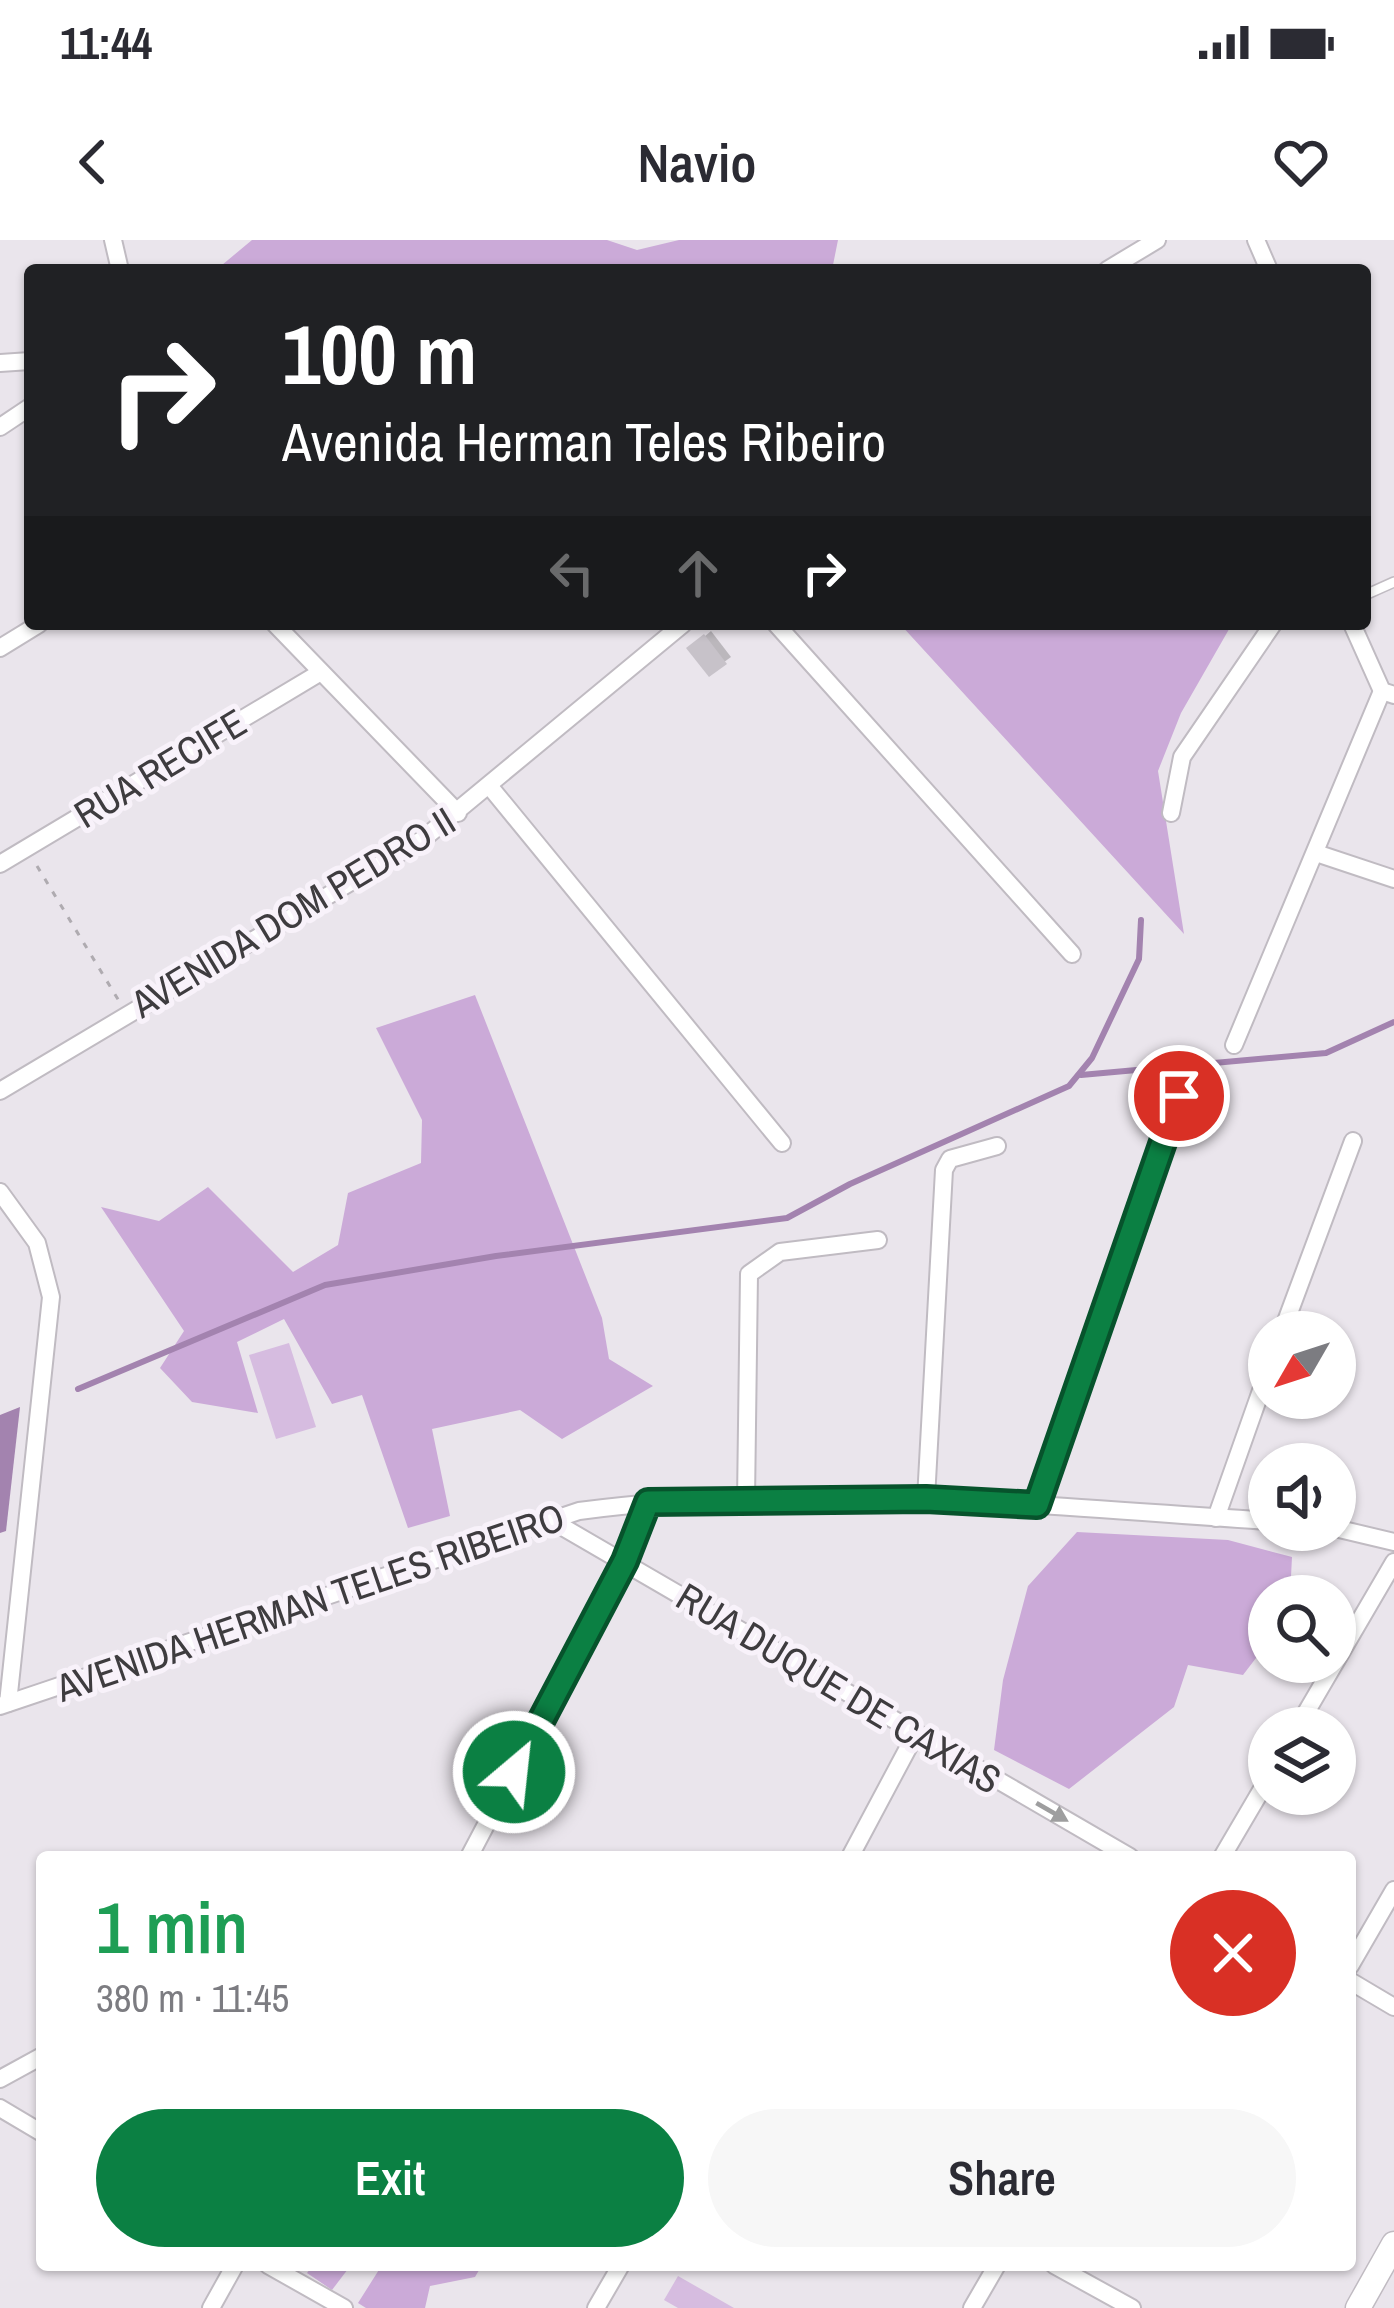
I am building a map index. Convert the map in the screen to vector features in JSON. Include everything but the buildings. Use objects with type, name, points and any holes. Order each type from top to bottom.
[{"type":"street","points":[[1117,264],[1157,240]]},
{"type":"street","points":[[0,648],[29,630]]},
{"type":"street","points":[[281,630],[458,813]]},
{"type":"street","name":"AVENIDA DOM PEDRO II","points":[[0,1091],[327,899],[458,813],[676,630]]},
{"type":"street","points":[[781,630],[1072,954]]},
{"type":"street","points":[[1171,813],[1182,757],[1269,630]]},
{"type":"street","points":[[1234,1045],[1388,693],[1355,630]]},
{"type":"street","name":"RUA RECIFE","points":[[0,864],[321,672]]},
{"type":"street","points":[[491,788],[782,1143]]},
{"type":"street","points":[[1318,854],[1394,879]]},
{"type":"street","points":[[1037,1505],[1179,1096]]},
{"type":"street","points":[[1290,1311],[1353,1141]]},
{"type":"street","points":[[926,1499],[944,1170],[950,1159],[997,1146]]},
{"type":"street","points":[[0,1192],[37,1243],[51,1297],[4,1705]]},
{"type":"street","points":[[746,1500],[749,1274],[780,1252],[878,1240]]},
{"type":"street","points":[[1216,1518],[1251,1419]]},
{"type":"street","name":"AVENIDA HERMAN TELES RIBEIRO","points":[[4,1705],[549,1519],[648,1502],[926,1499],[1248,1520]]},
{"type":"street","points":[[472,1851],[625,1561],[648,1502]]},
{"type":"street","name":"RUA DUQUE DE CAXIAS","points":[[549,1519],[1119,1851]]},
{"type":"street","points":[[1356,1533],[1394,1542]]},
{"type":"street","points":[[1310,1707],[1394,1562]]},
{"type":"street","points":[[853,1851],[915,1735]]},
{"type":"street","points":[[1226,1851],[1248,1813]]},
{"type":"street","points":[[1356,1956],[1394,1890]]},
{"type":"street","points":[[1356,1985],[1394,2007]]},
{"type":"street","points":[[0,2080],[36,2059]]},
{"type":"street","points":[[0,2108],[36,2129]]},
{"type":"street","points":[[1358,2308],[1394,2244]]},
{"type":"street","points":[[211,2308],[232,2271]]},
{"type":"street","points":[[279,2271],[344,2308]]},
{"type":"street","points":[[596,2308],[618,2271]]},
{"type":"street","points":[[972,2308],[994,2271]]},
{"type":"street","points":[[1065,2271],[1132,2308]]},
{"type":"path","points":[[26,848],[126,1013]]},
{"type":"shaded area","points":[[252,240],[607,240],[637,250],[679,240],[838,240],[833,264],[223,264]]},
{"type":"shaded area","points":[[905,630],[1229,630],[1181,713],[1158,771],[1184,934]]},
{"type":"shaded area","points":[[475,995],[602,1318],[609,1359],[653,1386],[562,1439],[520,1410],[432,1429],[450,1516],[408,1528],[362,1395],[332,1404],[284,1319],[237,1342],[258,1413],[192,1402],[160,1368],[184,1331],[101,1207],[159,1221],[208,1187],[293,1272],[338,1245],[348,1193],[421,1163],[422,1120],[376,1028]]},
{"type":"shaded area","points":[[289,1343],[316,1427],[276,1439],[249,1355]]},
{"type":"shaded area","points":[[20,1407],[6,1531],[0,1533],[0,1415]]},
{"type":"shaded area","points":[[1077,1532],[1228,1540],[1248,1545],[1248,1551],[1292,1557],[1291,1575],[1248,1575],[1248,1668],[1243,1675],[1188,1665],[1174,1707],[1069,1789],[994,1750],[1003,1680],[1028,1586]]},
{"type":"shaded area","points":[[308,2271],[346,2271],[332,2290]]},
{"type":"shaded area","points":[[378,2271],[478,2271],[475,2277],[430,2286],[425,2308],[366,2308],[358,2303]]},
{"type":"shaded area","points":[[678,2276],[734,2308],[678,2308],[664,2300]]},
{"type":"waterway","points":[[78,1389],[325,1285],[496,1256],[787,1218],[850,1184],[1069,1086],[1092,1058],[1139,959],[1141,920]]},
{"type":"waterway","points":[[1081,1075],[1326,1053],[1394,1022]]},
{"type":"route","points":[[514,1772],[625,1561],[648,1502],[926,1499],[1037,1505],[1179,1096]]}]
